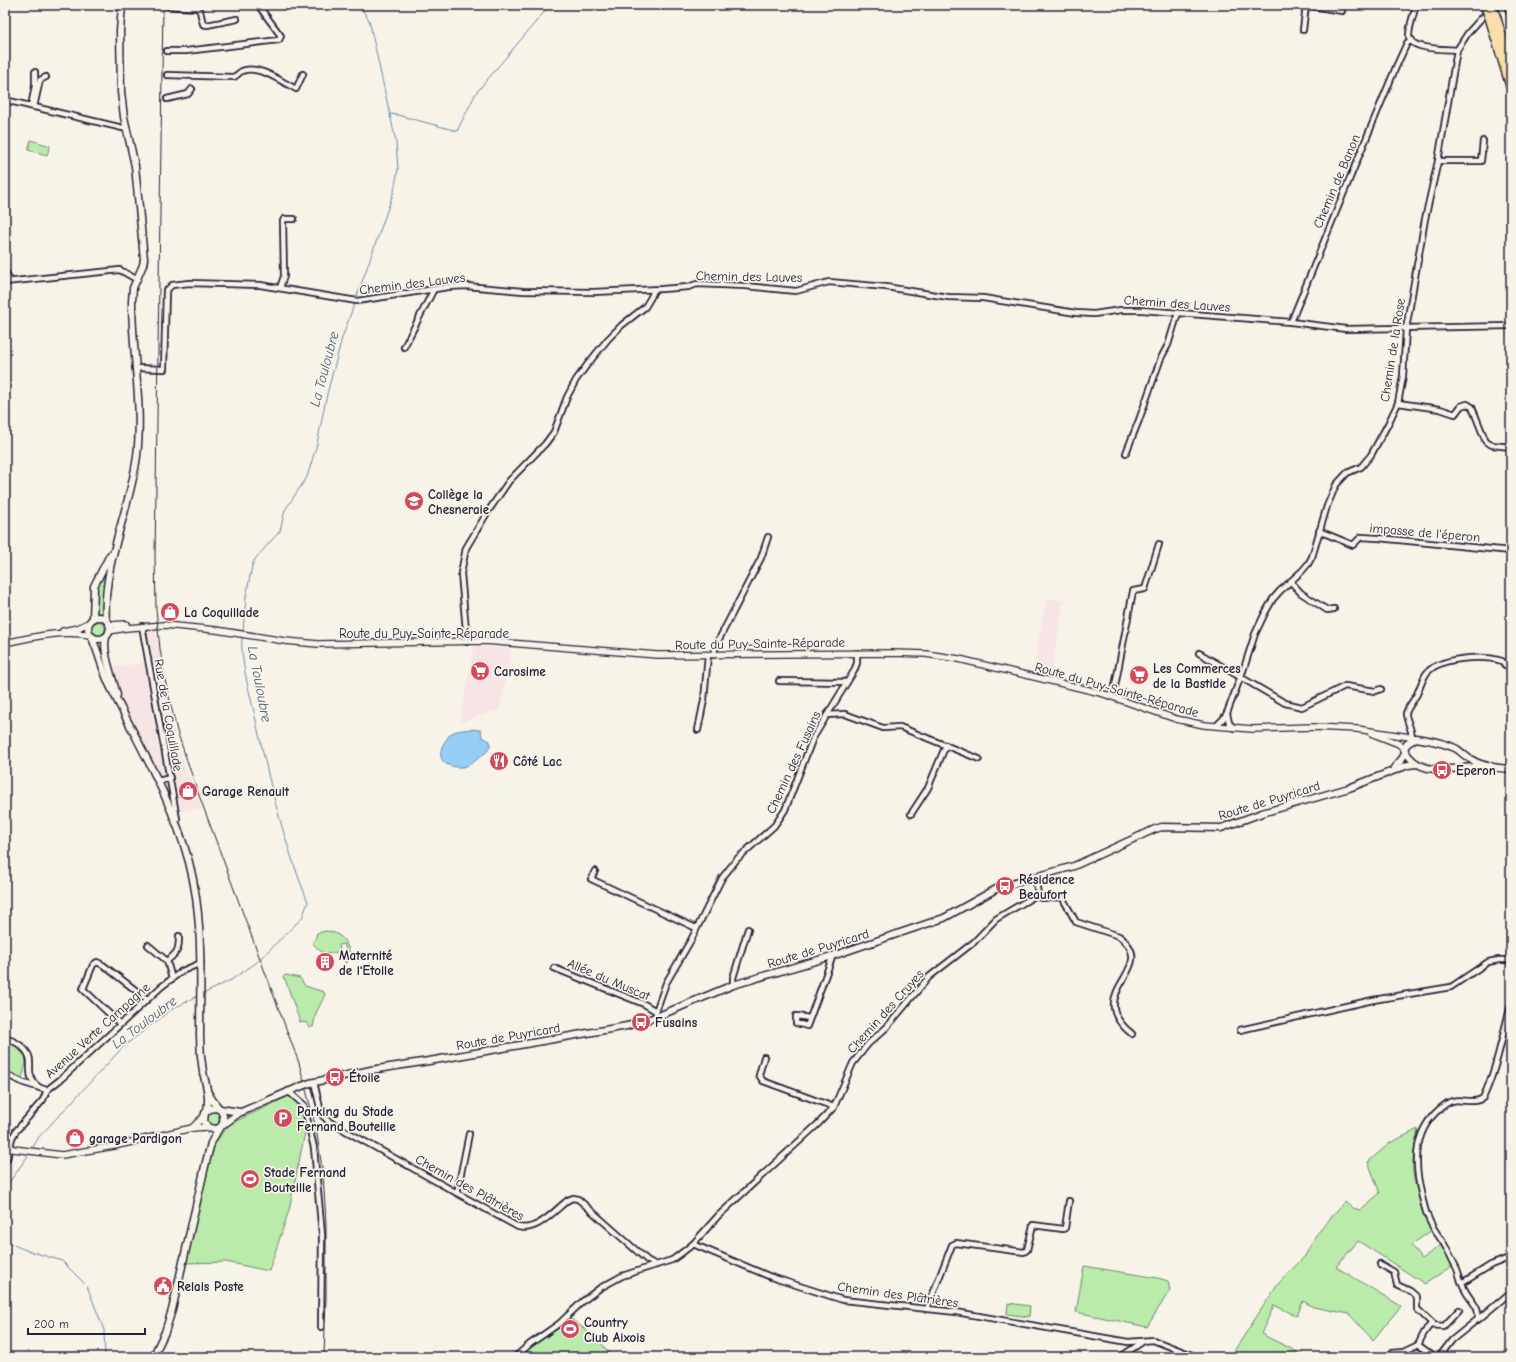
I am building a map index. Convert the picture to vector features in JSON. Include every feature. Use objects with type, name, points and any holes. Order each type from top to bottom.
[{"type":"highway","points":[[1488,9],[1511,88]]},
{"type":"highway","points":[[1488,9],[1511,64]]},
{"type":"main road","points":[[120,706],[106,653],[105,644],[108,628],[106,612],[109,574],[116,540],[133,477],[138,445],[132,301],[133,288],[144,262],[135,166],[121,101],[120,31],[122,5]]},
{"type":"main road","points":[[116,540],[94,586],[91,621],[88,629],[101,665],[158,781],[179,831],[189,862],[199,913],[201,963],[200,1047],[210,1097],[224,1116],[221,1127],[211,1143]]},
{"type":"main road","points":[[91,621],[98,617],[108,628]]},
{"type":"main road","points":[[91,637],[102,639],[108,628]]},
{"type":"main road","points":[[1414,737],[1440,742],[1455,748],[1473,761],[1511,769]]},
{"type":"main road","name":"Route de Puyricard","points":[[1389,772],[1399,763],[1407,744],[1414,737]]},
{"type":"main road","points":[[1404,751],[1411,760],[1417,764],[1436,770],[1491,766]]},
{"type":"main road","points":[[1464,768],[1468,763],[1466,756]]},
{"type":"main road","name":"Route de Puyricard","points":[[221,1127],[240,1113],[288,1091],[312,1083],[371,1070],[627,1026],[733,985],[832,956],[944,918],[998,888],[1074,866],[1154,829],[1162,827],[1221,828],[1262,813],[1349,788],[1408,765],[1417,764]]},
{"type":"main road","points":[[153,1357],[165,1332],[172,1310],[194,1210],[211,1143],[211,1133],[204,1122],[203,1117],[207,1110],[208,1103],[207,1086]]},
{"type":"main road","points":[[207,1110],[214,1108],[220,1110]]},
{"type":"main road","name":"Route de Puyricard","points":[[220,1110],[231,1114],[240,1113]]},
{"type":"main road","points":[[208,1128],[216,1129],[221,1127]]},
{"type":"street","points":[[167,51],[186,51],[278,40],[281,36],[258,5]]},
{"type":"street","points":[[1303,30],[1306,5],[1342,12]]},
{"type":"street","points":[[1416,5],[1408,35],[1413,42],[1434,48],[1457,50]]},
{"type":"street","points":[[1501,5],[1511,43]]},
{"type":"street","points":[[168,6],[197,6],[200,11],[203,24],[207,25],[237,18]]},
{"type":"street","name":"Chemin de la Rose","points":[[1216,726],[1227,713],[1255,634],[1265,613],[1273,599],[1280,591],[1292,582],[1312,557],[1327,506],[1336,485],[1347,473],[1361,467],[1371,455],[1398,403],[1403,376],[1406,329],[1425,219],[1438,162],[1457,50],[1468,33],[1488,9]]},
{"type":"street","name":"Chemin de Banon","points":[[1291,322],[1396,67],[1407,43],[1413,42]]},
{"type":"street","points":[[167,75],[234,77],[242,71],[257,70],[296,89],[303,74]]},
{"type":"street","points":[[32,106],[35,86],[35,72]]},
{"type":"street","points":[[5,83],[7,74]]},
{"type":"street","points":[[32,106],[40,80],[46,77]]},
{"type":"street","points":[[167,99],[188,94],[192,89]]},
{"type":"street","points":[[5,100],[127,129]]},
{"type":"street","points":[[1438,162],[1481,160],[1483,141]]},
{"type":"street","points":[[280,288],[284,276],[283,221],[284,219],[294,219]]},
{"type":"street","points":[[5,271],[8,281],[120,270],[136,279]]},
{"type":"street","name":"Chemin des Lauves","points":[[135,368],[164,369],[166,291],[172,285],[189,284],[260,285],[355,301],[434,289],[466,286],[538,291],[612,292],[688,287],[698,284],[745,286],[796,291],[829,282],[886,287],[948,297],[983,298],[1076,313],[1094,314],[1131,309],[1291,322],[1346,329],[1511,326]]},
{"type":"street","points":[[404,347],[434,289]]},
{"type":"street","points":[[467,642],[461,573],[463,560],[469,543],[509,481],[545,444],[554,432],[567,397],[576,380],[618,329],[645,307],[652,297],[654,290]]},
{"type":"street","points":[[1126,452],[1140,420],[1161,358],[1168,345],[1178,313]]},
{"type":"street","points":[[1398,403],[1438,409],[1455,414],[1462,406],[1467,404],[1472,407],[1486,442],[1492,445],[1511,447]]},
{"type":"street","name":"impasse de l'éperon","points":[[1319,531],[1353,545],[1361,537],[1511,551]]},
{"type":"street","points":[[698,730],[710,655],[761,558],[768,536]]},
{"type":"street","points":[[1113,697],[1133,591],[1145,589],[1159,544]]},
{"type":"street","points":[[1292,582],[1301,593],[1326,610],[1334,609]]},
{"type":"street","points":[[5,643],[78,628],[91,621]]},
{"type":"street","name":"Route du Puy-Sainte-Réparade","points":[[108,628],[141,623],[155,625]]},
{"type":"street","name":"Route du Puy-Sainte-Réparade","points":[[108,628],[170,625],[318,644],[485,641],[634,654],[926,654],[959,659],[1113,697],[1176,719],[1204,725],[1234,728],[1313,727],[1357,729],[1414,737]]},
{"type":"street","name":"Rue de la Coquillade","points":[[142,626],[179,831]]},
{"type":"street","points":[[48,635],[80,634],[91,637]]},
{"type":"street","points":[[1199,653],[1285,703],[1302,706],[1345,686],[1375,692],[1380,689]]},
{"type":"street","name":"Chemin des Fusains","points":[[656,1014],[666,983],[688,945],[728,868],[779,819],[785,810],[813,740],[854,671],[857,663],[857,654]]},
{"type":"street","points":[[1414,737],[1406,717],[1406,713],[1418,693],[1426,674],[1436,666],[1469,658],[1481,657],[1502,661],[1505,665]]},
{"type":"street","points":[[779,681],[847,682]]},
{"type":"street","points":[[1227,713],[1229,723],[1234,728]]},
{"type":"street","points":[[827,715],[845,714],[887,729],[900,727],[979,759]]},
{"type":"street","name":"Route du Puy-Sainte-Réparade","points":[[1357,729],[1399,744],[1404,751]]},
{"type":"street","points":[[911,814],[928,788],[946,746]]},
{"type":"street","points":[[158,781],[170,778]]},
{"type":"street","points":[[595,871],[591,879],[696,928]]},
{"type":"street","points":[[1035,877],[1038,894],[1042,898],[1062,897],[1076,922],[1119,936],[1125,940],[1132,953],[1132,963],[1129,972],[1115,996],[1113,1001],[1113,1010],[1116,1018],[1124,1028],[1132,1034]]},
{"type":"street","name":"Chemin des Cruyes","points":[[693,1244],[718,1216],[819,1123],[834,1107],[853,1063],[868,1044],[887,1027],[928,977],[974,942],[996,919],[1038,894]]},
{"type":"street","points":[[733,985],[733,978],[748,929]]},
{"type":"street","points":[[167,961],[175,955],[179,948],[179,936]]},
{"type":"street","points":[[148,945],[167,961],[172,979]]},
{"type":"street","points":[[810,1018],[832,956]]},
{"type":"street","points":[[1240,1030],[1373,1000],[1451,987],[1488,962],[1511,960]]},
{"type":"street","points":[[120,1024],[83,989],[93,965],[97,962],[103,965],[147,1000]]},
{"type":"street","name":"Avenue Verte Campagne","points":[[5,1161],[8,1147],[16,1131],[43,1100],[47,1090],[61,1079],[161,987],[182,971],[201,963]]},
{"type":"street","name":"Allée du Muscat","points":[[554,968],[644,1004],[656,1014]]},
{"type":"street","points":[[1478,1319],[1478,1309],[1465,1291],[1456,1265],[1433,1227],[1426,1210],[1417,1178],[1418,1146],[1424,1127],[1446,1104],[1454,1100],[1474,1102],[1483,1098],[1489,1086],[1502,1044],[1511,1005]]},
{"type":"street","points":[[5,1038],[27,1052],[30,1062],[30,1075],[33,1081],[40,1088]]},
{"type":"street","points":[[764,1057],[759,1075],[763,1081],[834,1107]]},
{"type":"street","points":[[5,1074],[24,1083],[47,1090]]},
{"type":"street","name":"Chemin des Plâtrières","points":[[312,1083],[321,1112],[328,1121],[518,1228],[530,1229],[568,1200],[573,1198],[578,1199],[647,1260],[656,1265]]},
{"type":"street","points":[[288,1091],[304,1105],[314,1148],[322,1235],[321,1327]]},
{"type":"street","points":[[192,1128],[203,1117]]},
{"type":"street","points":[[8,1147],[35,1153],[62,1155],[114,1146],[192,1128],[208,1128]]},
{"type":"street","points":[[457,1193],[469,1134]]},
{"type":"street","points":[[926,1309],[952,1245],[956,1243],[1024,1252],[1027,1250],[1033,1225],[1065,1228],[1069,1201]]},
{"type":"street","points":[[515,1357],[530,1344],[560,1323],[583,1300],[600,1288],[622,1276],[672,1260],[693,1244]]},
{"type":"street","name":"Chemin des Plâtrières","points":[[693,1244],[772,1277],[843,1300],[956,1312],[1128,1342],[1153,1340],[1198,1357]]},
{"type":"street","points":[[1462,1283],[1491,1265],[1511,1256]]},
{"type":"street","points":[[1380,1264],[1394,1272],[1397,1285],[1410,1291],[1416,1297],[1417,1309],[1434,1325]]},
{"type":"street","points":[[1439,1357],[1452,1340],[1511,1292]]},
{"type":"street","points":[[1392,1353],[1404,1355],[1418,1345],[1430,1325],[1444,1326],[1459,1310]]},
{"type":"street","points":[[1120,1357],[1145,1340]]},
{"type":"street","points":[[1418,1345],[1435,1357]]},
{"type":"shaded area","points":[[1046,598],[1063,601],[1051,678],[1033,673]]},
{"type":"shaded area","name":"La Coquillade","points":[[145,629],[156,630],[174,738],[201,809],[178,811],[122,700],[113,667],[151,662]]},
{"type":"shaded area","points":[[474,646],[512,648],[499,710],[460,722]]},
{"type":"green space","points":[[31,140],[50,146],[47,155],[28,150]]},
{"type":"green space","points":[[109,561],[103,616],[96,615],[97,580]]},
{"type":"green space","points":[[95,622],[101,622],[105,626],[105,632],[101,636],[95,636],[91,632],[91,626]]},
{"type":"green space","points":[[326,931],[335,933],[345,942],[350,955],[346,963],[343,959],[348,957],[344,944],[339,945],[340,951],[327,954],[322,952],[312,943],[317,933]]},
{"type":"green space","points":[[286,975],[300,978],[305,986],[324,992],[325,995],[316,1013],[313,1027],[308,1027],[308,1023],[300,1022],[285,979],[283,978]]},
{"type":"green space","points":[[5,1042],[15,1046],[25,1056],[26,1063],[22,1078],[5,1070]]},
{"type":"green space","name":"Stade Fernand Bouteille","points":[[291,1095],[301,1104],[307,1123],[289,1210],[269,1271],[226,1262],[185,1263],[212,1147],[228,1125]]},
{"type":"green space","points":[[211,1112],[217,1112],[221,1116],[221,1122],[217,1126],[211,1126],[207,1122],[207,1116]]},
{"type":"green space","points":[[1418,1129],[1413,1156],[1413,1173],[1426,1218],[1432,1230],[1411,1245],[1421,1259],[1441,1245],[1453,1265],[1425,1284],[1358,1241],[1336,1267],[1401,1306],[1373,1340],[1349,1314],[1313,1307],[1303,1301],[1297,1316],[1274,1305],[1261,1334],[1308,1357],[1230,1357],[1278,1284],[1305,1256],[1316,1235],[1345,1201],[1353,1208],[1360,1210],[1380,1193],[1368,1162],[1390,1143]]},
{"type":"green space","points":[[1084,1266],[1158,1278],[1168,1281],[1170,1290],[1147,1327],[1076,1312]]},
{"type":"green space","points":[[1008,1303],[1030,1306],[1029,1317],[1007,1314]]},
{"type":"green space","name":"Country Club Aixois","points":[[571,1319],[598,1339],[612,1357],[517,1357],[531,1345]]},
{"type":"water","points":[[470,729],[481,730],[482,737],[490,741],[488,750],[474,762],[462,767],[453,767],[445,763],[441,757],[444,743],[454,732]]},
{"type":"waterway","name":"La Touloubre","points":[[356,299],[394,191],[398,169],[396,142],[369,20],[359,5]]},
{"type":"waterway","points":[[390,114],[457,131],[476,93],[550,5]]},
{"type":"waterway","name":"La Touloubre","points":[[243,632],[246,597],[252,566],[255,559],[280,531],[285,510],[307,477],[317,444],[327,394],[342,338],[355,302]]},
{"type":"waterway","name":"La Touloubre","points":[[203,994],[231,980],[256,963],[302,918],[308,902],[291,856],[271,785],[245,674],[242,655],[242,637]]},
{"type":"waterway","name":"La Touloubre","points":[[31,1150],[39,1137],[124,1046],[172,1009],[198,996]]},
{"type":"waterway","name":"La Touloubre","points":[[5,1186],[29,1154]]},
{"type":"waterway","name":"La Touloubre","points":[[5,1241],[23,1249],[62,1261],[87,1286],[104,1330],[105,1357]]},
{"type":"railway","points":[[163,5],[155,557],[156,609],[160,649],[165,680],[177,731],[197,790],[299,1063],[316,1128],[323,1175],[326,1223],[324,1357]]},
{"type":"place","name":"Collège la Chesneraie","points":[[414,501]]},
{"type":"place","name":"La Coquillade","points":[[170,612]]},
{"type":"place","name":"Carosime","points":[[480,671]]},
{"type":"place","name":"Les Commerces de la Bastide","points":[[1139,675]]},
{"type":"place","name":"Côté Lac","points":[[499,761]]},
{"type":"place","name":"Eperon","points":[[1442,770]]},
{"type":"place","name":"Garage Renault","points":[[188,791]]},
{"type":"place","name":"Résidence Beaufort","points":[[1005,886]]},
{"type":"place","name":"Maternité de l'Etoile","points":[[325,962]]},
{"type":"place","name":"Fusains","points":[[641,1022]]},
{"type":"place","name":"Étoile","points":[[335,1077]]},
{"type":"place","name":"Parking du Stade Fernand Bouteille","points":[[283,1118]]},
{"type":"place","name":"garage Pardigon","points":[[75,1138]]},
{"type":"place","name":"Stade Fernand Bouteille","points":[[250,1179]]},
{"type":"place","name":"Relais Poste","points":[[163,1286]]},
{"type":"place","name":"Country Club Aixois","points":[[570,1329]]}]
